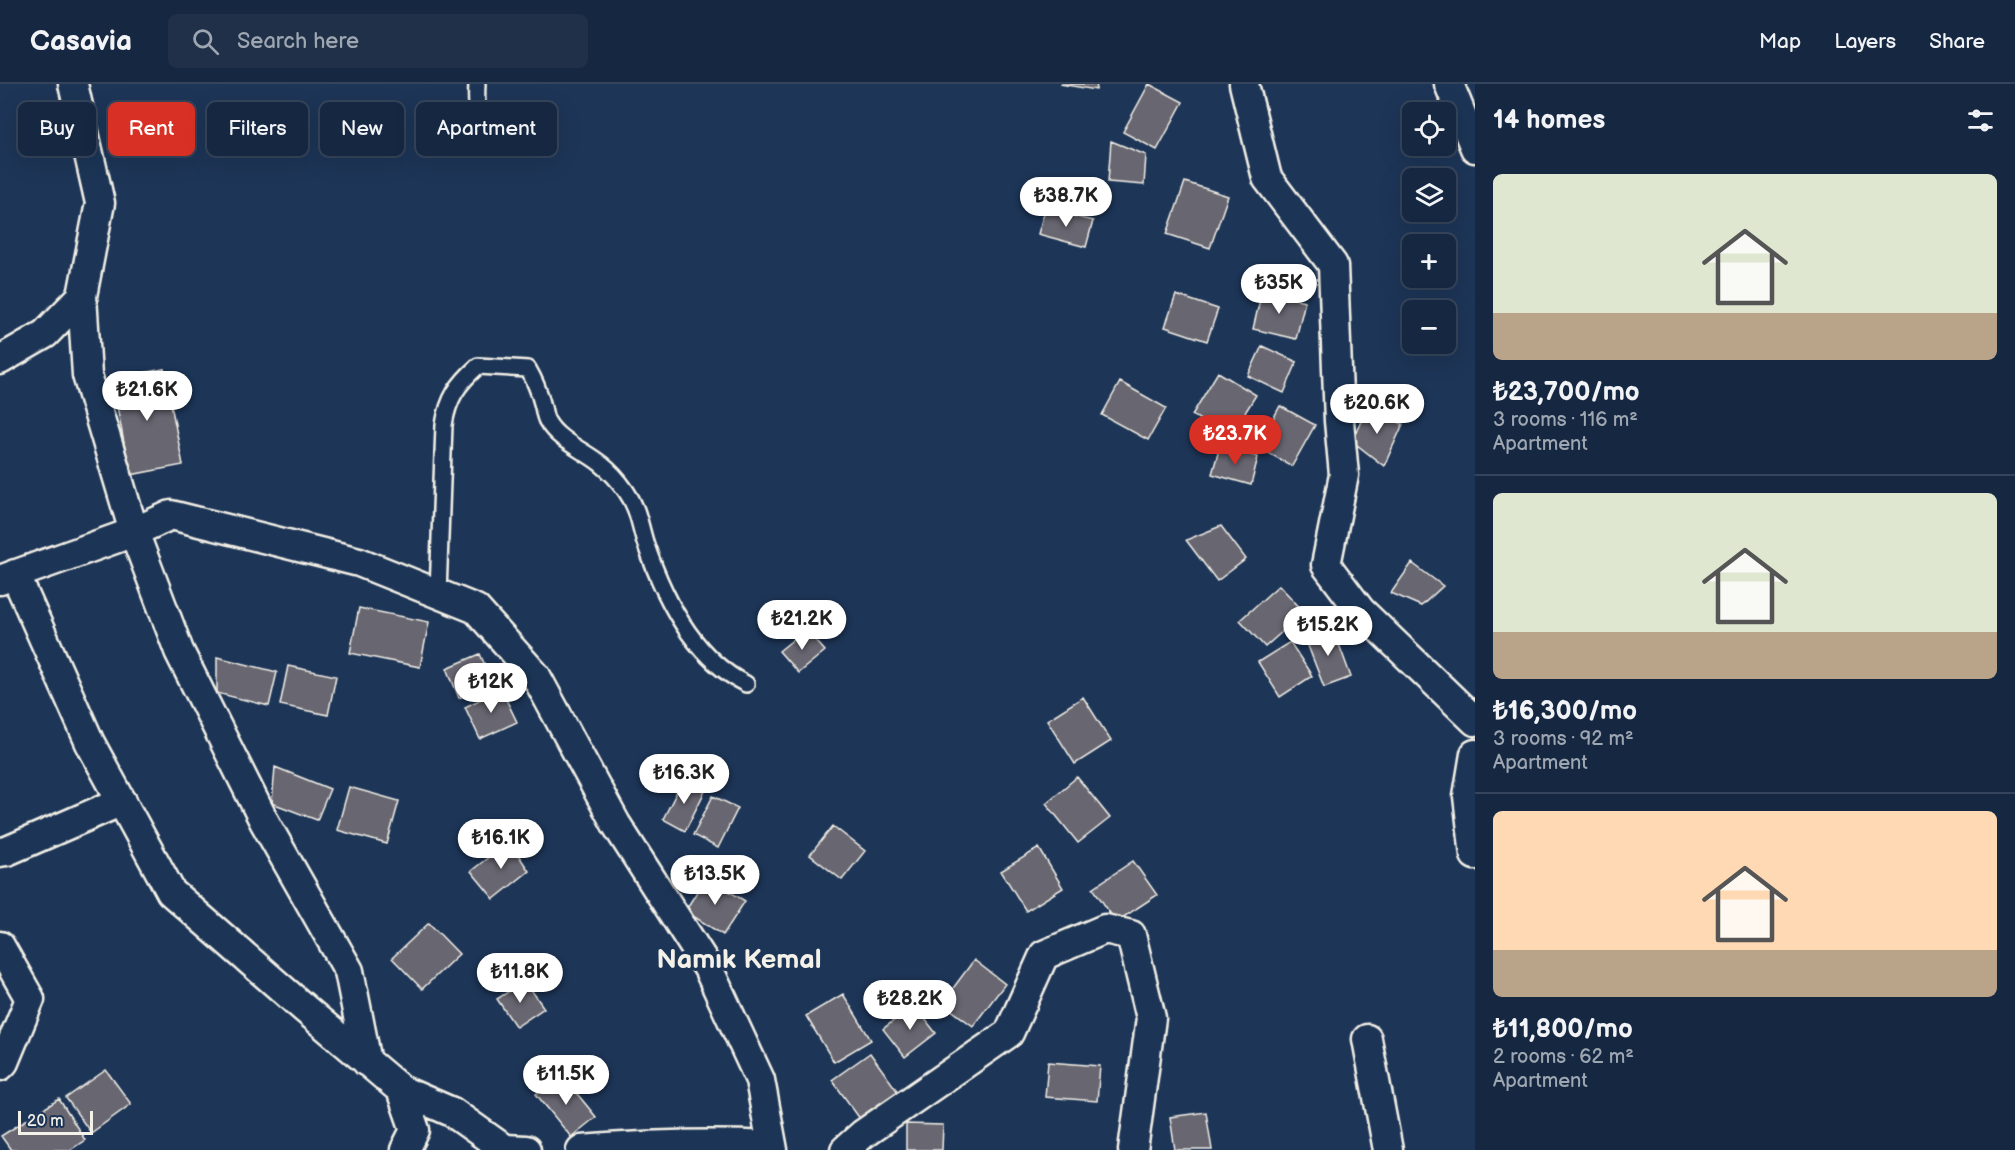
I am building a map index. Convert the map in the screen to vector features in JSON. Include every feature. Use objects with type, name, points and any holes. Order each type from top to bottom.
[{"type":"street","points":[[73,84],[100,203],[82,296],[87,375],[134,532],[179,651],[264,821],[348,971],[367,1062]]},
{"type":"street","points":[[1244,84],[1267,178],[1333,266],[1339,421],[1344,476],[1326,565],[1360,609],[1475,721]]},
{"type":"street","points":[[1449,84],[1475,148]]},
{"type":"street","points":[[0,360],[45,334],[82,296]]},
{"type":"street","points":[[526,1150],[504,1149],[452,1112],[401,1090],[171,892],[90,743],[8,577],[134,532],[171,515],[359,562],[476,609],[536,676],[616,824],[708,968],[760,1080],[773,1148],[720,1144],[581,1150]]},
{"type":"street","points":[[1475,754],[1468,796],[1475,855]]},
{"type":"street","points":[[0,852],[122,801]]},
{"type":"street","points":[[844,1150],[863,1134],[1009,1033],[1044,955],[1105,929],[1131,935],[1151,1018],[1133,1150]]},
{"type":"street","points":[[0,946],[30,999],[4,1062],[0,1066]]},
{"type":"street","points":[[1366,1039],[1388,1150]]},
{"type":"street","points":[[401,1090],[415,1130],[405,1150]]},
{"type":"lane","points":[[477,84],[477,102]]},
{"type":"lane","points":[[438,594],[446,410],[460,383],[478,366],[528,369],[536,383],[547,421],[576,447],[601,464],[624,488],[637,508],[645,541],[662,584],[682,623],[718,666],[746,684]]},
{"type":"building","points":[[1060,84],[1097,84],[1096,90]]},
{"type":"building","points":[[1149,84],[1183,102],[1157,150],[1123,132]]},
{"type":"building","points":[[1111,141],[1146,155],[1144,185],[1108,182]]},
{"type":"building","points":[[1185,182],[1228,196],[1210,248],[1167,234]]},
{"type":"building","points":[[1045,209],[1093,221],[1086,247],[1038,234]]},
{"type":"building","points":[[1262,291],[1305,301],[1296,339],[1253,329]]},
{"type":"building","points":[[1176,295],[1218,309],[1207,341],[1165,327]]},
{"type":"building","points":[[1262,346],[1297,362],[1284,393],[1248,376]]},
{"type":"building","points":[[164,369],[183,465],[130,475],[112,379]]},
{"type":"building","points":[[1218,372],[1256,395],[1230,437],[1192,415]]},
{"type":"building","points":[[1120,382],[1166,408],[1148,440],[1102,415]]},
{"type":"building","points":[[1280,406],[1315,425],[1292,466],[1258,447]]},
{"type":"building","points":[[1367,408],[1403,424],[1384,466],[1352,441]]},
{"type":"building","points":[[1220,446],[1258,457],[1251,485],[1212,474]]},
{"type":"building","points":[[1221,526],[1246,559],[1217,581],[1186,540]]},
{"type":"building","points":[[1412,563],[1443,586],[1421,606],[1391,593]]},
{"type":"building","points":[[1279,585],[1304,612],[1265,647],[1240,620]]},
{"type":"building","points":[[359,608],[429,622],[420,667],[350,653]]},
{"type":"building","points":[[1333,628],[1351,677],[1324,687],[1305,638]]},
{"type":"building","points":[[806,629],[825,651],[798,673],[779,651]]},
{"type":"building","points":[[1290,642],[1312,676],[1280,697],[1258,662]]},
{"type":"building","points":[[480,654],[493,683],[459,698],[447,668]]},
{"type":"building","points":[[217,657],[277,672],[269,706],[217,693]]},
{"type":"building","points":[[288,666],[336,676],[328,715],[280,705]]},
{"type":"building","points":[[501,689],[517,722],[480,739],[465,707]]},
{"type":"building","points":[[1083,697],[1111,741],[1075,764],[1047,720]]},
{"type":"building","points":[[275,767],[330,789],[317,820],[272,803]]},
{"type":"building","points":[[1077,777],[1110,818],[1078,843],[1046,803]]},
{"type":"building","points":[[683,780],[705,791],[685,831],[663,819]]},
{"type":"building","points":[[349,787],[399,801],[387,844],[337,830]]},
{"type":"building","points":[[713,796],[738,808],[718,848],[693,835]]},
{"type":"building","points":[[833,826],[865,851],[842,880],[810,855]]},
{"type":"building","points":[[509,841],[529,871],[494,899],[471,871]]},
{"type":"building","points":[[1039,848],[1063,888],[1026,911],[1001,871]]},
{"type":"building","points":[[1133,861],[1157,895],[1116,922],[1093,888]]},
{"type":"building","points":[[706,877],[745,901],[723,935],[685,911]]},
{"type":"building","points":[[429,923],[459,954],[422,989],[392,958]]},
{"type":"building","points":[[974,960],[1005,984],[973,1026],[942,1003]]},
{"type":"building","points":[[525,981],[544,1008],[516,1027],[497,999]]},
{"type":"building","points":[[843,994],[871,1040],[834,1062],[806,1016]]},
{"type":"building","points":[[914,1005],[936,1033],[905,1057],[883,1029]]},
{"type":"building","points":[[870,1053],[901,1096],[863,1123],[832,1080]]},
{"type":"building","points":[[1048,1062],[1100,1066],[1097,1101],[1045,1097]]},
{"type":"building","points":[[106,1070],[131,1104],[91,1133],[66,1098]]},
{"type":"building","points":[[561,1074],[596,1117],[571,1137],[536,1094]]},
{"type":"building","points":[[59,1099],[85,1140],[70,1150],[11,1150],[1,1136]]},
{"type":"building","points":[[1206,1112],[1212,1150],[1175,1150],[1170,1117]]},
{"type":"building","points":[[906,1124],[943,1125],[942,1150],[906,1150]]},
{"type":"district","name":"Namık Kemal","points":[[739,959]]}]
